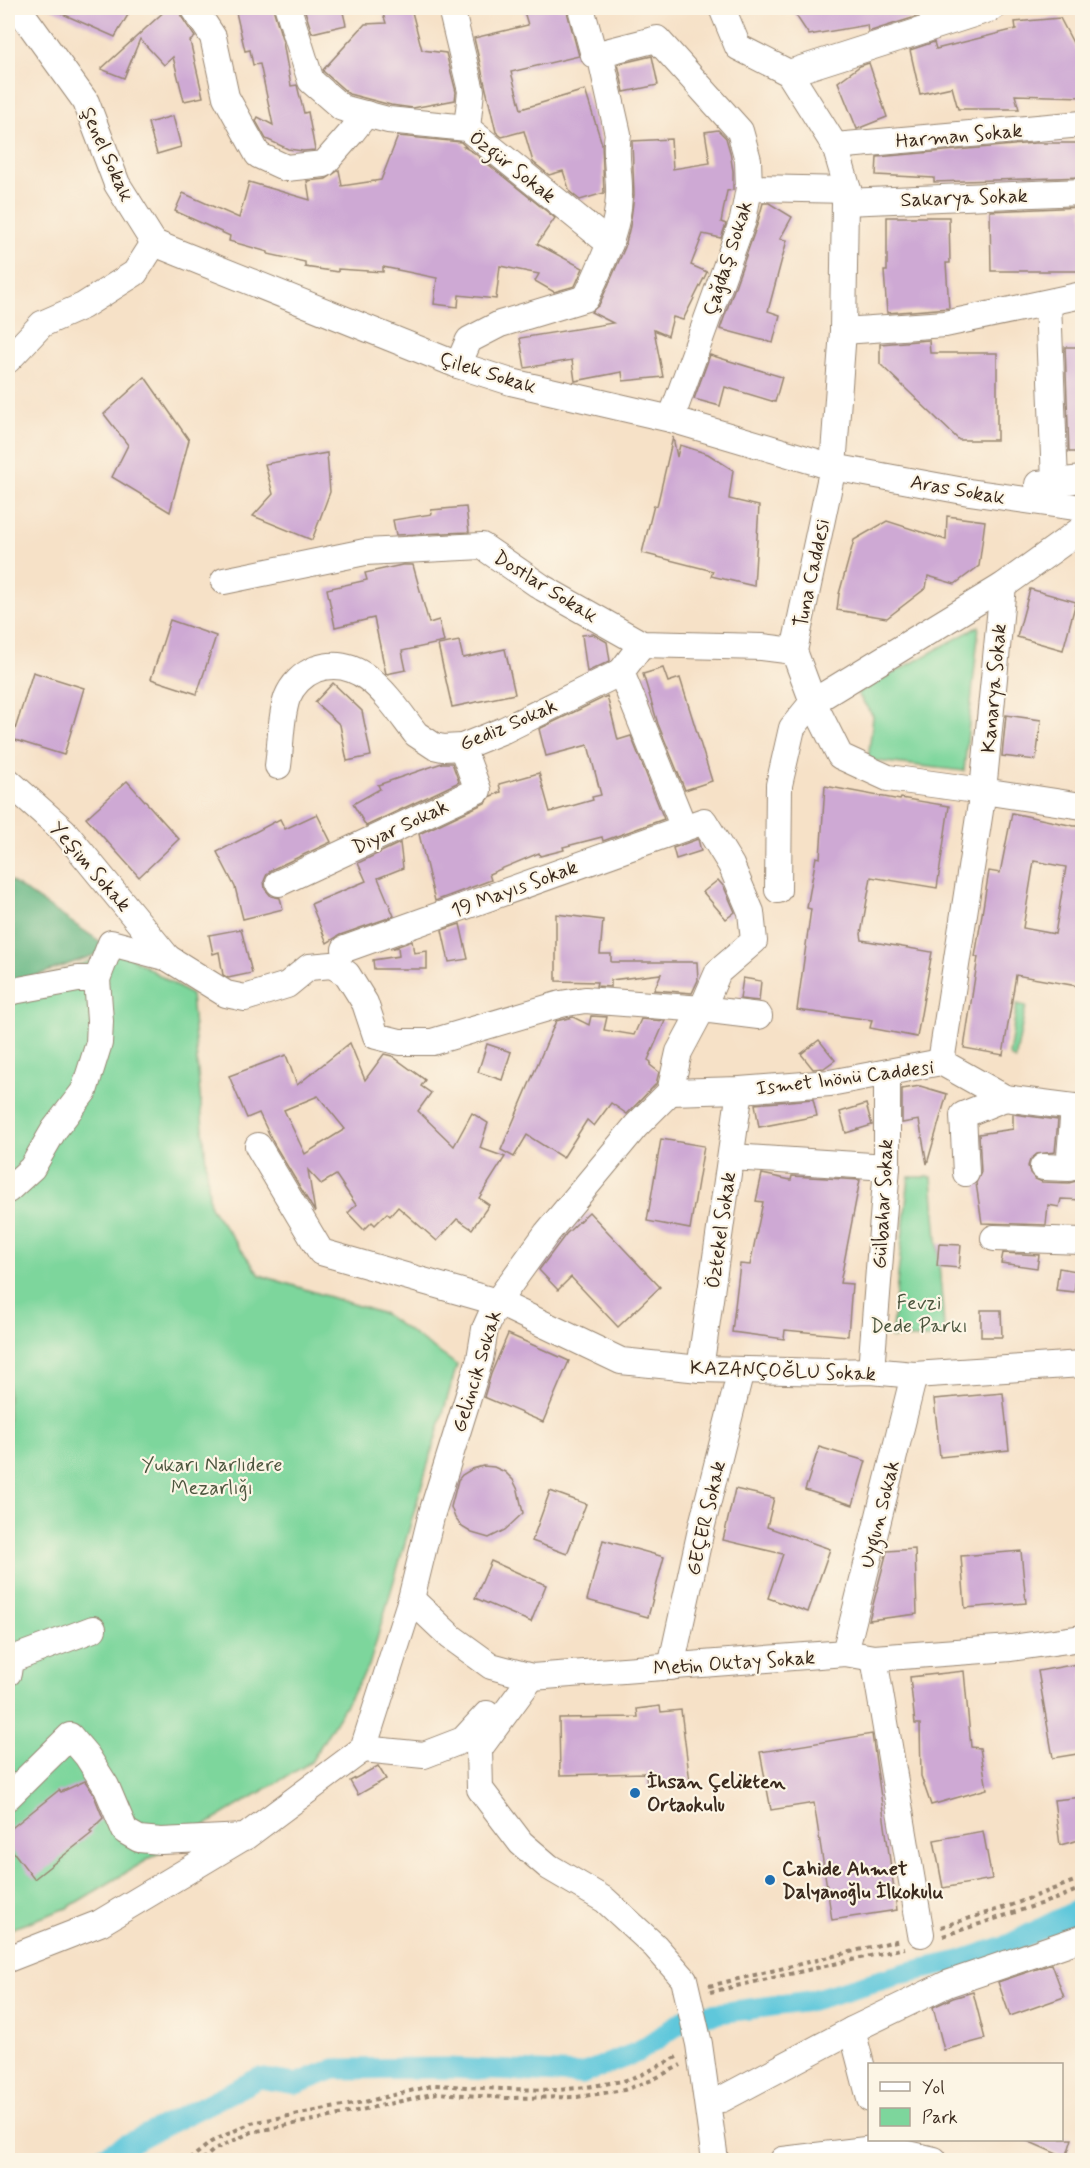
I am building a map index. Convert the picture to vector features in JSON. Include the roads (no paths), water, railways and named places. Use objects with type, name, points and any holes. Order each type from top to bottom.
[{"type":"street","name":"Şenel Sokak","points":[[18,8],[86,102],[117,184],[154,243]]},
{"type":"street","points":[[194,8],[213,37],[226,98],[258,155],[286,168],[324,164],[366,114]]},
{"type":"street","name":"Özgür Sokak","points":[[288,8],[311,81],[342,108],[388,120],[467,128],[610,244]]},
{"type":"street","points":[[451,8],[471,91],[467,128]]},
{"type":"street","points":[[458,365],[469,340],[500,324],[585,298],[610,244],[619,195],[616,145],[618,134],[597,54],[581,8]]},
{"type":"street","name":"Tuna Caddesi","points":[[722,8],[738,47],[789,74],[835,146],[846,196],[843,331],[833,467],[794,651],[813,702],[840,756],[888,778],[1083,806]]},
{"type":"street","points":[[789,74],[992,8]]},
{"type":"street","name":"Çağdaş Sokak","points":[[597,54],[657,39],[740,131],[748,160],[749,188],[743,220],[671,419]]},
{"type":"street","name":"Harman Sokak","points":[[835,146],[1083,124]]},
{"type":"street","name":"Sakarya Sokak","points":[[749,188],[846,196],[1083,192]]},
{"type":"street","points":[[8,360],[42,324],[83,306],[135,273],[154,243]]},
{"type":"street","name":"Çilek Sokak","points":[[154,243],[458,365],[511,382],[671,419],[833,467]]},
{"type":"street","points":[[843,331],[945,324],[1083,295]]},
{"type":"street","points":[[1048,303],[1055,482]]},
{"type":"street","name":"Aras Sokak","points":[[833,467],[969,492],[1083,508]]},
{"type":"street","points":[[969,492],[1083,479]]},
{"type":"street","points":[[778,890],[779,785],[792,728],[813,702],[1003,586],[1083,529]]},
{"type":"street","name":"Dostlar Sokak","points":[[224,581],[365,552],[482,546],[543,588],[642,644],[762,647],[794,651]]},
{"type":"street","name":"Kanarya Sokak","points":[[983,791],[1003,586]]},
{"type":"street","points":[[642,644],[621,672],[684,828]]},
{"type":"street","name":"Gediz Sokak","points":[[278,766],[285,708],[291,690],[304,676],[326,666],[349,668],[368,677],[416,734],[424,741],[443,748],[462,747],[504,730],[621,672]]},
{"type":"street","name":"Diyar Sokak","points":[[279,883],[478,790],[462,747]]},
{"type":"street","name":"Yeşim Sokak","points":[[8,781],[64,831],[168,958]]},
{"type":"street","points":[[941,1062],[983,791]]},
{"type":"street","name":"19 Mayıs Sokak","points":[[345,949],[704,820],[731,865],[751,912],[754,941],[718,972],[702,1009]]},
{"type":"street","points":[[8,1190],[32,1168],[54,1130],[84,1091],[99,1042],[97,979],[111,943],[168,958],[226,994],[245,998],[287,986],[309,967],[332,965],[347,974],[365,1003],[376,1036],[400,1042],[432,1042],[561,1004],[585,1000],[759,1016]]},
{"type":"street","points":[[8,992],[78,979],[97,979]]},
{"type":"street","points":[[670,1092],[679,1052],[702,1009]]},
{"type":"street","name":"Ismet Inönü Caddesi","points":[[670,1092],[740,1090],[830,1083],[941,1062],[1005,1098],[1078,1107]]},
{"type":"street","name":"Gülbahar Sokak","points":[[871,1371],[887,1167],[887,1073]]},
{"type":"street","name":"Öztekel Sokak","points":[[700,1369],[740,1090]]},
{"type":"street","name":"Gelincik Sokak","points":[[363,1749],[411,1599],[432,1513],[480,1359],[485,1329],[497,1302],[547,1233],[636,1126],[670,1092]]},
{"type":"street","points":[[966,1173],[963,1115],[1005,1098]]},
{"type":"street","points":[[1043,1167],[1070,1168],[1078,1107]]},
{"type":"street","name":"KAZANÇOĞLU Sokak","points":[[258,1146],[321,1252],[497,1302],[621,1361],[700,1369],[871,1371],[914,1375],[1083,1364]]},
{"type":"street","points":[[731,1157],[887,1167]]},
{"type":"street","points":[[994,1238],[1083,1241]]},
{"type":"street","name":"GEÇER Sokak","points":[[671,1667],[702,1525],[741,1370]]},
{"type":"street","name":"Uygun Sokak","points":[[844,1653],[914,1375]]},
{"type":"street","name":"Metin Oktay Sokak","points":[[411,1599],[451,1637],[491,1666],[532,1677],[844,1653],[874,1658],[1011,1648],[1083,1638]]},
{"type":"street","points":[[8,1673],[10,1660],[93,1629]]},
{"type":"street","points":[[874,1658],[924,1939]]},
{"type":"street","points":[[8,1959],[100,1923],[245,1837],[363,1749],[423,1755],[463,1740],[501,1698],[532,1677]]},
{"type":"street","points":[[532,1677],[479,1749],[480,1789],[521,1843],[549,1867],[605,1900],[655,1946],[684,1979],[698,2043],[715,2160]]},
{"type":"street","points":[[8,1797],[70,1736],[87,1756],[106,1786],[125,1831],[140,1839],[161,1841],[245,1837]]},
{"type":"street","points":[[722,2099],[852,2030],[947,1984],[1083,1938]]},
{"type":"street","points":[[852,2030],[868,2091]]},
{"type":"street","points":[[783,2160],[880,2144],[934,2160]]},
{"type":"waterway","points":[[96,2160],[259,2078],[296,2084],[334,2069],[448,2068],[582,2074],[638,2052],[689,2017],[809,2001],[905,1973],[960,1961],[1008,1945],[1082,1908]]},
{"type":"place","name":"İhsan Çelikten Ortaokulu","points":[[635,1793]]},
{"type":"place","name":"Cahide Ahmet Dalyanoğlu İlkokulu","points":[[770,1880]]},
{"type":"park label","name":"Fevzi Dede Parkı","points":[[919,1314]]},
{"type":"park label","name":"Yukarı Narlıdere Mezarlığı","points":[[212,1476]]}]
